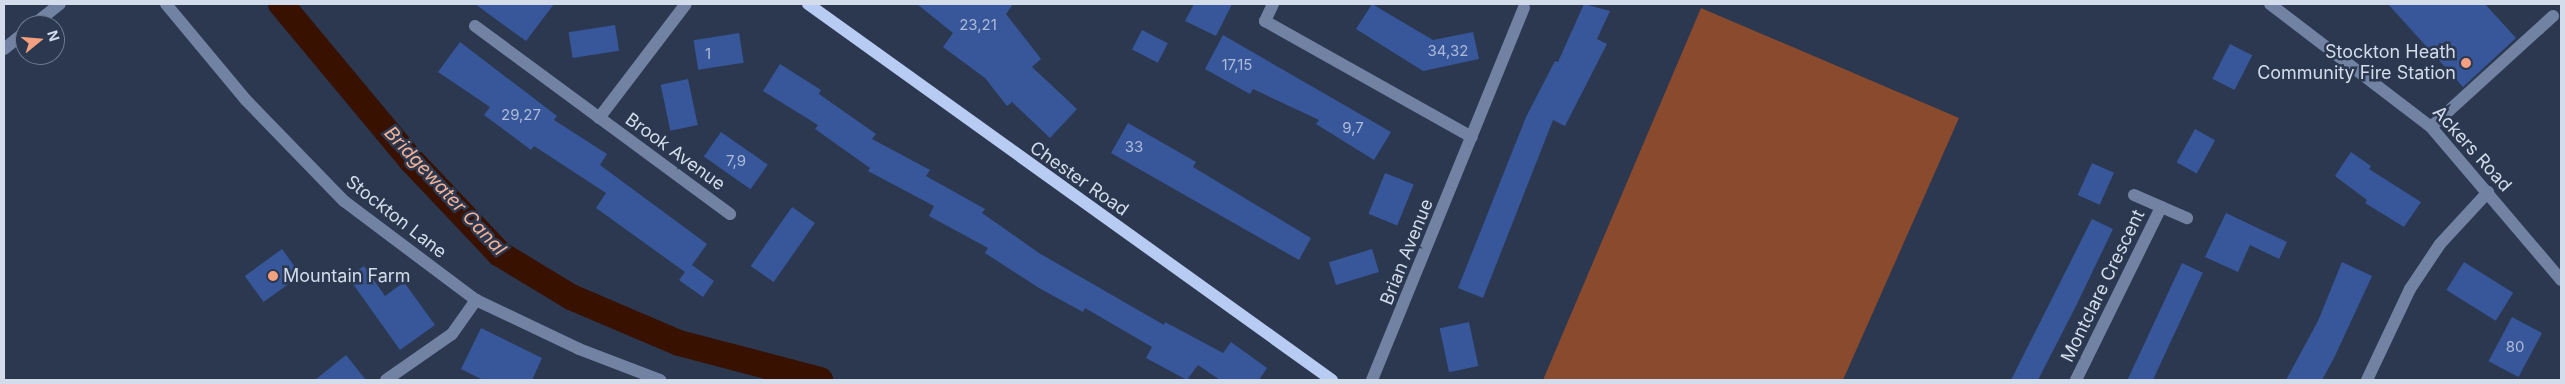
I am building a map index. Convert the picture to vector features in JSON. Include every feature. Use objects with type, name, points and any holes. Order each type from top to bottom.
[{"type":"main road","name":"Chester Road","points":[[808,4],[1332,380]]},
{"type":"street","points":[[46,15],[60,4]]},
{"type":"street","name":"Stockton Lane","points":[[166,4],[246,100],[344,201],[476,300],[579,349],[660,380]]},
{"type":"street","name":"Brook Avenue","points":[[599,118],[686,4]]},
{"type":"street","points":[[1272,4],[1265,21],[1472,137]]},
{"type":"street","name":"Ackers Road","points":[[2270,4],[2431,127],[2561,280]]},
{"type":"street","name":"Brian Avenue","points":[[1372,380],[1524,8]]},
{"type":"street","points":[[2431,127],[2553,16]]},
{"type":"street","name":"Brook Avenue","points":[[475,26],[730,214]]},
{"type":"street","points":[[4,49],[15,40]]},
{"type":"street","points":[[2367,380],[2410,289],[2440,244],[2488,192]]},
{"type":"street","name":"Montclare Crescent","points":[[2134,195],[2187,218]]},
{"type":"street","name":"Montclare Crescent","points":[[2076,380],[2161,207]]},
{"type":"street","points":[[386,380],[452,334],[476,300]]},
{"type":"shaded area","points":[[1701,8],[1959,118],[1843,380],[1543,380]]},
{"type":"building","points":[[475,4],[554,4],[526,41]]},
{"type":"building","points":[[917,4],[1013,4],[1006,14],[1041,59],[1032,67],[1077,109],[1050,138],[1012,102],[1007,106],[985,78],[943,47],[953,33]]},
{"type":"building","points":[[1194,4],[1232,4],[1216,36],[1185,21]]},
{"type":"building","points":[[1372,4],[1433,40],[1473,32],[1479,59],[1423,71],[1356,29]]},
{"type":"building","points":[[1584,4],[1610,11],[1597,39],[1607,44],[1565,126],[1553,120],[1483,298],[1458,288],[1526,117],[1555,61],[1558,62]]},
{"type":"building","name":"Stockton Heath Community Fire Station","points":[[2388,4],[2485,4],[2516,38],[2463,87]]},
{"type":"building","points":[[615,25],[619,51],[573,58],[569,32]]},
{"type":"building","points":[[1142,30],[1168,43],[1158,63],[1132,50]]},
{"type":"building","points":[[739,33],[744,63],[698,70],[694,40]]},
{"type":"building","points":[[1223,35],[1391,132],[1374,160],[1316,124],[1319,120],[1253,89],[1250,94],[1205,69]]},
{"type":"building","points":[[460,42],[557,116],[554,120],[607,154],[600,165],[707,244],[692,265],[714,281],[703,297],[679,280],[685,272],[596,208],[606,193],[534,146],[531,150],[484,115],[490,107],[438,72]]},
{"type":"building","points":[[2230,44],[2252,55],[2235,90],[2212,79]]},
{"type":"building","points":[[780,64],[821,90],[819,94],[876,134],[872,139],[930,170],[926,176],[985,209],[982,213],[1039,253],[1164,325],[1165,322],[1223,353],[1231,342],[1267,368],[1259,380],[1220,380],[1198,365],[1187,380],[1146,358],[1152,347],[1085,308],[1083,312],[1039,288],[985,253],[988,248],[929,216],[934,206],[868,171],[870,168],[815,129],[818,125],[763,91]]},
{"type":"building","points":[[688,79],[698,125],[670,131],[661,85]]},
{"type":"building","points":[[1128,123],[1196,162],[1193,167],[1311,238],[1299,260],[1111,153]]},
{"type":"building","points":[[2195,129],[2215,140],[2197,173],[2177,162]]},
{"type":"building","points":[[721,132],[768,165],[750,189],[704,157]]},
{"type":"building","points":[[2351,152],[2371,166],[2369,169],[2421,202],[2404,227],[2365,203],[2367,200],[2335,176]]},
{"type":"building","points":[[2092,163],[2114,173],[2100,205],[2078,195]]},
{"type":"building","points":[[1385,173],[1414,185],[1397,225],[1369,214]]},
{"type":"building","points":[[792,207],[815,223],[774,282],[751,266]]},
{"type":"building","points":[[2226,213],[2287,242],[2279,259],[2250,245],[2238,272],[2205,257]]},
{"type":"building","points":[[2092,219],[2113,229],[2076,306],[2038,380],[2011,380]]},
{"type":"building","name":"Mountain Farm","points":[[282,249],[301,275],[264,302],[245,276]]},
{"type":"building","points":[[1372,249],[1379,272],[1336,285],[1329,262]]},
{"type":"building","points":[[2342,262],[2372,276],[2334,358],[2322,380],[2286,380],[2318,321]]},
{"type":"building","points":[[2464,262],[2513,293],[2496,321],[2447,290]]},
{"type":"building","points":[[2182,263],[2203,273],[2153,380],[2127,380]]},
{"type":"building","points":[[364,266],[385,296],[404,282],[435,325],[400,350],[348,277]]},
{"type":"building","points":[[2512,317],[2542,333],[2519,377],[2489,361]]},
{"type":"building","points":[[1469,322],[1478,366],[1449,372],[1440,328]]},
{"type":"building","points":[[481,328],[542,358],[532,380],[483,380],[461,369]]},
{"type":"building","points":[[346,355],[366,380],[315,380]]},
{"type":"waterway","name":"Bridgewater Canal","points":[[281,4],[411,160],[500,254],[571,297],[679,343],[820,380]]},
{"type":"place","name":"Stockton Heath Community Fire Station","points":[[2466,63]]},
{"type":"place","name":"Mountain Farm","points":[[273,276]]}]
